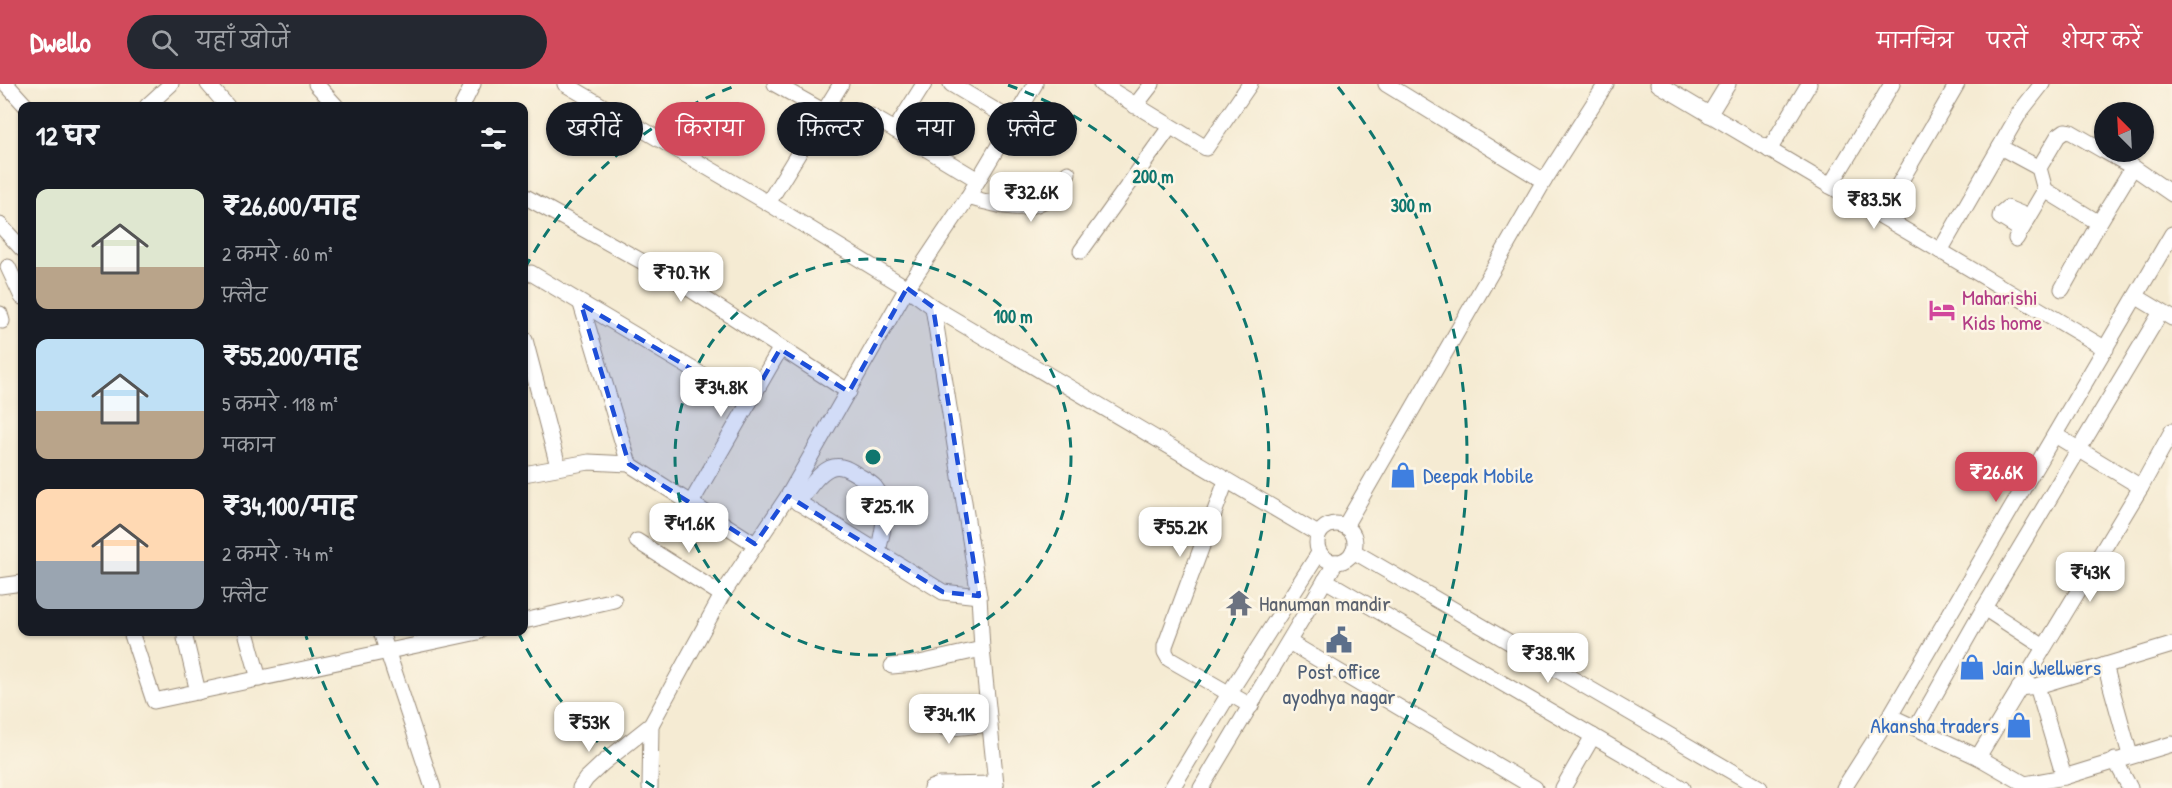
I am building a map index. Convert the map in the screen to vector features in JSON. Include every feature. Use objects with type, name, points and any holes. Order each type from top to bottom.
[{"type":"street","points":[[6,84],[22,102]]},
{"type":"street","points":[[151,102],[171,84]]},
{"type":"street","points":[[208,84],[224,102]]},
{"type":"street","points":[[316,84],[332,102]]},
{"type":"street","points":[[464,102],[473,84]]},
{"type":"street","points":[[565,84],[768,203],[907,288],[933,307],[1318,534]]},
{"type":"street","points":[[775,84],[807,102]]},
{"type":"street","points":[[829,102],[841,84]]},
{"type":"street","points":[[895,130],[924,84]]},
{"type":"street","points":[[951,84],[987,105]]},
{"type":"street","points":[[1024,102],[1035,84]]},
{"type":"street","points":[[1101,84],[1206,148],[1250,84]]},
{"type":"street","points":[[1135,106],[1152,84]]},
{"type":"street","points":[[1386,84],[1544,181]]},
{"type":"street","points":[[1346,526],[1544,181],[1606,84]]},
{"type":"street","points":[[1658,84],[2106,349]]},
{"type":"street","points":[[1709,114],[1728,84]]},
{"type":"street","points":[[1769,150],[1809,84]]},
{"type":"street","points":[[1830,186],[1892,84]]},
{"type":"street","points":[[1881,216],[1957,84]]},
{"type":"street","points":[[1940,251],[2020,112],[2042,84]]},
{"type":"street","points":[[884,124],[978,180]]},
{"type":"street","points":[[1081,251],[1170,127]]},
{"type":"street","points":[[2094,145],[2065,131],[2058,136],[2039,168],[2045,190],[2099,223]]},
{"type":"street","points":[[2000,147],[2039,168]]},
{"type":"street","points":[[768,203],[796,156]]},
{"type":"street","points":[[793,500],[849,392],[907,288],[968,197],[992,156]]},
{"type":"street","points":[[2124,162],[2172,194]]},
{"type":"street","points":[[2062,289],[2133,167]]},
{"type":"street","points":[[968,197],[1002,207],[1036,207],[1055,193],[1068,173]]},
{"type":"street","points":[[2022,229],[2045,190]]},
{"type":"street","points":[[528,198],[679,282],[849,392]]},
{"type":"street","points":[[0,225],[18,245]]},
{"type":"street","points":[[1849,786],[2172,234]]},
{"type":"street","points":[[10,266],[18,287]]},
{"type":"street","points":[[531,273],[749,403]]},
{"type":"street","points":[[1916,728],[1984,608],[2080,450],[2167,315],[2137,297]]},
{"type":"street","points":[[581,304],[629,464]]},
{"type":"street","points":[[931,788],[939,785],[995,786],[979,596],[933,307]]},
{"type":"street","points":[[691,503],[780,349]]},
{"type":"street","points":[[528,355],[558,466]]},
{"type":"street","points":[[1978,757],[2141,487],[2172,431]]},
{"type":"street","points":[[2055,435],[2141,487]]},
{"type":"street","points":[[528,473],[589,462],[629,464],[755,544]]},
{"type":"street","points":[[580,788],[594,771],[651,725],[722,595],[755,544],[793,500],[823,472],[831,467],[841,466],[875,486],[883,501],[884,524],[878,551]]},
{"type":"street","points":[[1226,481],[1165,651],[1169,659],[1251,706]]},
{"type":"street","points":[[793,500],[943,592],[979,596]]},
{"type":"street","points":[[1338,523],[1346,526],[1353,534],[1355,546],[1353,551],[1349,557],[1336,562],[1323,558],[1319,553],[1316,540],[1318,534],[1330,524],[1338,523]]},
{"type":"street","points":[[637,541],[722,595]]},
{"type":"street","points":[[1353,551],[1760,788]]},
{"type":"street","points":[[1172,788],[1319,553]]},
{"type":"street","points":[[1201,788],[1336,562]]},
{"type":"street","points":[[1326,580],[1682,788]]},
{"type":"street","points":[[0,586],[18,584]]},
{"type":"street","points":[[528,620],[614,600]]},
{"type":"street","points":[[1984,608],[2044,647]]},
{"type":"street","points":[[132,636],[154,701],[460,636]]},
{"type":"street","points":[[247,636],[259,679]]},
{"type":"street","points":[[382,636],[433,788]]},
{"type":"street","points":[[185,638],[198,692]]},
{"type":"street","points":[[1289,642],[1535,788]]},
{"type":"street","points":[[2019,688],[2037,686],[2172,645]]},
{"type":"street","points":[[892,666],[915,664],[982,649]]},
{"type":"street","points":[[2105,665],[2130,755]]},
{"type":"street","points":[[2037,686],[2064,777]]},
{"type":"street","points":[[1890,716],[1978,757],[2026,786],[2064,777],[2172,744]]},
{"type":"street","points":[[918,718],[931,726],[943,728],[990,724]]},
{"type":"street","points":[[650,788],[651,725]]},
{"type":"street","points":[[1563,788],[1593,736]]},
{"type":"street","points":[[2115,760],[2130,788]]},
{"type":"highlighted area","points":[[907,288],[933,307],[979,596],[943,592],[788,496],[755,544],[629,464],[581,304],[749,403],[780,349],[849,392]]},
{"type":"place","name":"Maharishi Kids home","points":[[1942,310]]},
{"type":"place","name":"Deepak Mobile","points":[[1403,475]]},
{"type":"place","name":"Hanuman mandir","points":[[1239,603]]},
{"type":"place","name":"Post office ayodhya nagar","points":[[1339,640]]},
{"type":"place","name":"Jain Jwellwers","points":[[1972,667]]},
{"type":"place","name":"Akansha traders","points":[[2019,725]]}]
